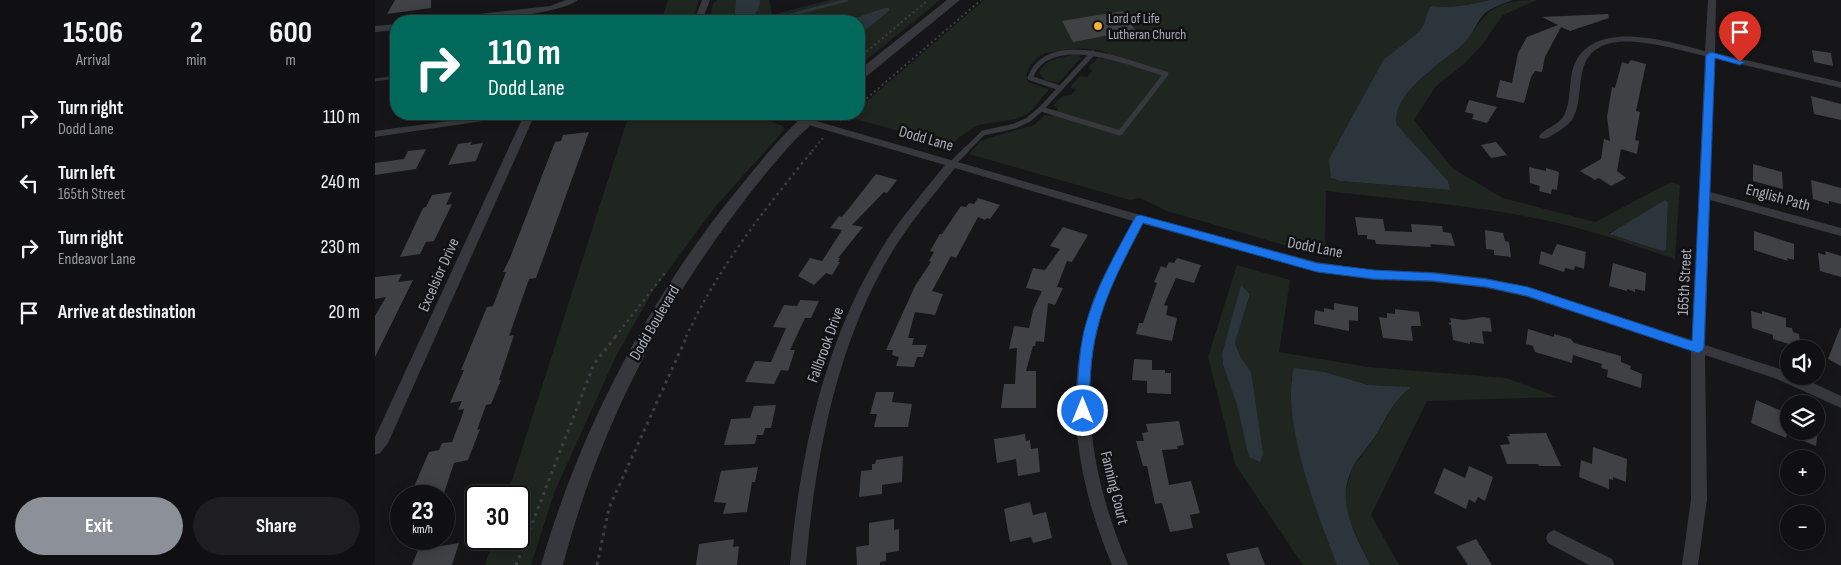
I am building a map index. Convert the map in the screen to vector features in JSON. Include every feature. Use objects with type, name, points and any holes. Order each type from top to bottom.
[{"type":"street","points":[[493,15],[551,8],[574,0]]},
{"type":"street","points":[[700,15],[706,0]]},
{"type":"street","points":[[865,71],[954,0]]},
{"type":"street","name":"165th Street","points":[[1690,565],[1699,499],[1698,348],[1712,0]]},
{"type":"street","points":[[375,29],[390,28]]},
{"type":"street","points":[[1544,136],[1568,118],[1581,61],[1589,49],[1603,42],[1645,40],[1841,85]]},
{"type":"street","points":[[375,134],[476,120]]},
{"type":"street","name":"Excelsior Drive","points":[[375,448],[383,438],[527,120]]},
{"type":"street","name":"Dodd Boulevard","points":[[552,565],[559,540],[600,432],[627,371],[652,326],[685,270],[727,210],[807,120]]},
{"type":"street","name":"Dodd Lane","points":[[816,120],[833,128],[1140,219],[1317,267],[1374,275],[1433,277],[1486,283],[1528,292],[1781,375],[1841,402]]},
{"type":"street","name":"Fallbrook Drive","points":[[798,565],[810,461],[831,376],[851,321],[883,256],[920,204],[953,164]]},
{"type":"street","name":"English Path","points":[[1705,195],[1841,232]]},
{"type":"street","name":"Fanning Court","points":[[1120,565],[1106,531],[1087,461],[1082,395],[1090,332],[1098,306],[1115,266],[1140,219]]},
{"type":"street","points":[[1554,538],[1606,565]]},
{"type":"lane","points":[[1041,109],[1121,133],[1166,74],[1080,51],[1048,57],[1032,70],[1030,78],[1037,82],[1060,88]]},
{"type":"lane","points":[[953,164],[983,133],[1015,126],[1028,120],[1041,109],[1093,53]]},
{"type":"path","points":[[865,53],[928,0]]},
{"type":"path","points":[[865,100],[981,0]]},
{"type":"path","points":[[597,565],[612,500],[697,314],[716,278],[796,170],[842,120]]},
{"type":"shaded area","points":[[668,0],[699,0],[695,15],[663,15]]},
{"type":"shaded area","points":[[717,0],[769,0],[772,15],[710,15],[713,4]]},
{"type":"shaded area","points":[[736,0],[760,0],[758,10],[754,15],[735,15]]},
{"type":"shaded area","points":[[830,0],[940,0],[865,61],[865,15],[772,15]]},
{"type":"shaded area","points":[[984,0],[1490,0],[1461,6],[1432,6],[1429,8],[1424,24],[1419,32],[1384,59],[1331,178],[1341,181],[1449,190],[1448,181],[1397,125],[1396,115],[1400,104],[1415,85],[1464,43],[1491,10],[1512,2],[1537,0],[1503,15],[1482,45],[1463,65],[1436,86],[1414,120],[1452,168],[1503,198],[1595,222],[1671,182],[1680,185],[1675,259],[1619,240],[1533,218],[1445,204],[1326,191],[1325,254],[1291,247],[1167,211],[1140,198],[1130,200],[969,154],[980,142],[1034,125],[1045,115],[1052,116],[1058,109],[1053,105],[1063,96],[1071,95],[1076,89],[1071,88],[1071,86],[1080,76],[1087,77],[1092,71],[1088,68],[1098,57],[1103,59],[1108,53],[1092,49],[1069,49],[1045,53],[1033,61],[1027,73],[1028,82],[1048,89],[1048,91],[1029,113],[1016,119],[978,125],[958,138],[949,149],[939,142],[859,120],[865,120],[865,103]],"holes":[[[1668,202],[1666,250],[1609,233]]]},
{"type":"shaded area","points":[[1490,0],[1513,0],[1485,13],[1465,42],[1410,90],[1402,101],[1397,113],[1397,125],[1448,181],[1450,190],[1341,181],[1331,178],[1329,159],[1384,59],[1419,32],[1424,24],[1429,8],[1432,6],[1461,6]]},
{"type":"shaded area","points":[[885,8],[890,10],[865,30],[864,15]]},
{"type":"shaded area","points":[[1079,55],[1081,58],[1058,83],[1045,80],[1039,73],[1049,62]]},
{"type":"shaded area","points":[[627,120],[768,120],[783,126],[785,129],[715,207],[653,291],[617,354],[554,493],[531,565],[485,565],[490,550],[530,550],[530,485],[511,485]]},
{"type":"shaded area","points":[[1665,200],[1668,202],[1666,250],[1663,251],[1609,234]]},
{"type":"shaded area","points":[[1237,265],[1290,280],[1279,352],[1368,367],[1506,378],[1558,397],[1427,401],[1371,515],[1399,565],[1370,565],[1347,515],[1345,494],[1351,470],[1373,440],[1401,394],[1410,387],[1368,385],[1325,372],[1312,371],[1291,379],[1292,410],[1299,450],[1316,508],[1337,565],[1303,565],[1235,464],[1208,357]],"holes":[[[1242,286],[1250,294],[1235,343],[1240,356],[1251,372],[1237,405],[1223,365],[1222,354]]]},
{"type":"shaded area","points":[[1241,285],[1250,294],[1235,343],[1240,356],[1251,372],[1263,454],[1260,462],[1249,457],[1237,405],[1223,365],[1222,354]]},
{"type":"shaded area","points":[[1294,368],[1325,372],[1368,385],[1411,387],[1405,391],[1388,414],[1351,471],[1347,484],[1347,508],[1350,520],[1370,565],[1337,565],[1329,545],[1311,495],[1296,440],[1291,389]]},
{"type":"building","points":[[395,0],[431,0],[431,8],[387,14]]},
{"type":"building","name":"Lord of Life Lutheran Church","points":[[1123,11],[1135,30],[1073,42],[1062,21]]},
{"type":"building","points":[[1608,14],[1609,18],[1570,31],[1561,27],[1545,57],[1542,72],[1535,71],[1531,77],[1524,103],[1496,97],[1500,80],[1512,83],[1518,53],[1527,37],[1558,25],[1542,17]]},
{"type":"building","points":[[1812,50],[1831,53],[1833,66],[1814,62]]},
{"type":"building","points":[[1631,60],[1646,64],[1636,111],[1640,112],[1635,140],[1639,141],[1637,154],[1621,149],[1617,171],[1626,178],[1611,186],[1599,178],[1595,180],[1580,171],[1601,159],[1604,139],[1610,141],[1607,117],[1612,87],[1615,88],[1622,62],[1628,64]]},
{"type":"building","points":[[1811,96],[1841,104],[1841,120],[1814,114]]},
{"type":"building","points":[[1469,100],[1497,107],[1487,123],[1472,119],[1474,114],[1465,112]]},
{"type":"building","points":[[589,132],[536,278],[529,279],[509,336],[514,335],[499,380],[501,380],[491,404],[486,405],[477,430],[480,429],[468,460],[454,463],[447,485],[415,485],[429,452],[439,450],[442,443],[452,442],[464,409],[458,410],[462,401],[450,403],[464,370],[461,370],[487,307],[493,306],[506,272],[503,272],[555,142],[561,141],[563,135]]},
{"type":"building","points":[[472,142],[470,145],[483,143],[476,161],[448,165],[458,144]]},
{"type":"building","points":[[1496,142],[1507,155],[1491,158],[1481,145]]},
{"type":"building","points":[[426,149],[416,169],[375,175],[375,163],[404,159],[408,151]]},
{"type":"building","points":[[1753,164],[1782,172],[1783,189],[1753,181]]},
{"type":"building","points":[[1529,167],[1546,171],[1546,168],[1559,172],[1557,190],[1552,189],[1551,194],[1539,191],[1540,186],[1530,183]]},
{"type":"building","points":[[876,174],[897,180],[887,193],[884,192],[852,225],[863,227],[838,258],[840,258],[838,262],[840,262],[832,275],[826,273],[814,285],[798,276],[810,258],[822,261],[842,230],[830,228],[839,216],[842,217]]},
{"type":"building","points":[[1811,180],[1841,188],[1841,204],[1829,201],[1829,204],[1813,199]]},
{"type":"building","points":[[452,192],[446,205],[452,204],[434,241],[426,242],[420,254],[400,257],[423,208],[426,207],[432,195]]},
{"type":"building","points":[[978,198],[1000,205],[990,219],[987,218],[985,220],[978,217],[956,258],[951,256],[932,291],[943,294],[935,315],[915,312],[908,338],[914,338],[912,345],[927,345],[923,357],[917,357],[914,367],[896,366],[899,357],[892,355],[893,350],[886,350],[915,286],[931,262],[929,261],[934,252],[930,251],[961,206],[966,207],[969,203],[974,204]]},
{"type":"building","points":[[1355,217],[1383,219],[1385,231],[1412,232],[1411,224],[1442,226],[1443,232],[1451,233],[1455,246],[1430,244],[1431,247],[1376,244],[1375,240],[1367,239],[1367,235],[1358,235]]},
{"type":"building","points":[[1063,227],[1088,235],[1072,262],[1067,261],[1057,287],[1063,288],[1055,305],[1048,303],[1044,342],[1036,341],[1035,346],[1033,346],[1026,371],[1036,371],[1036,408],[1001,408],[1004,384],[1015,384],[1017,348],[1009,349],[1014,326],[1029,328],[1033,310],[1042,291],[1026,288],[1033,268],[1045,270],[1060,249],[1050,246]]},
{"type":"building","points":[[1485,230],[1503,233],[1505,241],[1509,242],[1511,257],[1494,255],[1494,250],[1486,249]]},
{"type":"building","points":[[1754,231],[1794,244],[1794,260],[1787,258],[1788,261],[1754,250]]},
{"type":"building","points":[[1557,244],[1586,252],[1584,269],[1575,266],[1574,270],[1565,268],[1564,272],[1539,264],[1541,251],[1552,255]]},
{"type":"building","points":[[1825,251],[1841,256],[1841,277],[1820,271],[1818,253],[1826,255]]},
{"type":"building","points":[[1177,258],[1201,265],[1194,283],[1176,278],[1164,305],[1168,306],[1166,315],[1177,318],[1172,341],[1136,334],[1139,323],[1143,323],[1157,283],[1154,282],[1161,266],[1166,268],[1169,262],[1174,263]]},
{"type":"building","points":[[1613,263],[1646,273],[1645,291],[1635,289],[1635,292],[1627,289],[1627,291],[1609,286]]},
{"type":"building","points":[[402,274],[398,282],[413,280],[375,357],[375,316],[386,297],[375,299],[375,277]]},
{"type":"building","points":[[800,300],[819,301],[811,318],[805,318],[790,350],[795,350],[788,371],[781,370],[774,384],[745,382],[755,361],[771,362],[786,328],[773,327],[784,305],[797,306]]},
{"type":"building","points":[[1334,303],[1358,307],[1358,321],[1349,320],[1349,331],[1314,324],[1315,310],[1324,312],[1324,308],[1334,310]]},
{"type":"building","points":[[1395,309],[1419,312],[1421,326],[1411,326],[1413,341],[1383,338],[1379,317],[1387,318],[1387,313],[1395,314]]},
{"type":"building","points":[[1751,311],[1762,314],[1762,311],[1786,318],[1786,327],[1792,328],[1793,332],[1799,334],[1800,340],[1780,341],[1773,339],[1773,335],[1752,328]]},
{"type":"building","points":[[1483,317],[1490,318],[1492,332],[1482,331],[1484,344],[1470,342],[1470,344],[1453,340],[1451,325],[1448,324],[1451,322],[1450,318],[1464,320]]},
{"type":"building","points":[[1841,328],[1841,366],[1828,359]]},
{"type":"building","points":[[1528,329],[1554,337],[1554,334],[1571,339],[1574,343],[1621,356],[1621,362],[1631,366],[1630,369],[1642,374],[1641,388],[1607,377],[1608,370],[1601,368],[1602,364],[1573,355],[1572,363],[1535,352],[1533,346],[1526,344]]},
{"type":"building","points":[[1134,359],[1152,360],[1152,370],[1165,370],[1165,373],[1171,373],[1171,394],[1147,393],[1147,381],[1132,380]]},
{"type":"building","points":[[876,392],[894,392],[892,402],[912,404],[908,427],[874,427],[877,414],[870,414]]},
{"type":"building","points":[[1756,400],[1780,410],[1780,435],[1751,423]]},
{"type":"building","points":[[776,405],[771,428],[765,428],[763,435],[757,435],[755,444],[724,445],[731,419],[750,418],[754,406]]},
{"type":"building","points":[[1179,421],[1184,445],[1177,446],[1178,449],[1162,450],[1169,485],[1191,481],[1200,513],[1190,515],[1193,528],[1170,532],[1162,503],[1155,504],[1147,466],[1143,466],[1136,441],[1144,441],[1142,433],[1148,432],[1146,424]]},
{"type":"building","points":[[1546,433],[1561,466],[1507,464],[1500,445],[1510,444],[1507,436],[1510,436],[1509,434]]},
{"type":"building","points":[[1025,434],[1026,441],[1030,440],[1031,449],[1038,448],[1040,472],[1018,476],[1016,459],[997,463],[994,439]]},
{"type":"building","points":[[1802,440],[1817,440],[1816,446]]},
{"type":"building","points":[[1593,447],[1627,459],[1626,482],[1613,477],[1613,480],[1609,479],[1609,489],[1579,477],[1581,460],[1592,464]]},
{"type":"building","points":[[903,456],[902,482],[882,485],[882,494],[859,497],[861,471],[872,470],[872,464],[875,464],[876,460]]},
{"type":"building","points":[[1469,466],[1493,477],[1485,501],[1478,497],[1475,503],[1469,499],[1466,509],[1434,493],[1444,468],[1465,478]]},
{"type":"building","points":[[758,467],[755,482],[752,482],[747,512],[723,514],[726,503],[714,502],[721,471]]},
{"type":"building","points":[[1030,502],[1033,515],[1046,512],[1052,538],[1033,543],[1031,537],[1010,542],[1004,509]]},
{"type":"building","points":[[894,519],[894,530],[899,529],[899,551],[886,553],[886,561],[880,562],[880,565],[857,565],[856,547],[869,545],[869,523]]},
{"type":"building","points":[[734,539],[733,547],[739,546],[737,565],[696,565],[699,544]]},
{"type":"building","points":[[1476,539],[1492,565],[1468,565],[1456,547]]},
{"type":"building","points":[[459,543],[452,565],[412,565],[418,550],[455,550],[455,544]]},
{"type":"building","points":[[1258,547],[1265,565],[1230,565],[1226,554]]},
{"type":"waterway","points":[[791,15],[847,0]]},
{"type":"waterway","points":[[375,80],[390,78]]},
{"type":"place","name":"Lord of Life Lutheran Church","points":[[1098,26]]},
{"type":"route","points":[[1083,411],[1082,395],[1090,332],[1105,288],[1140,219],[1259,253],[1317,267],[1374,275],[1433,277],[1486,283],[1528,292],[1576,306],[1698,348],[1711,55],[1740,62]]}]
